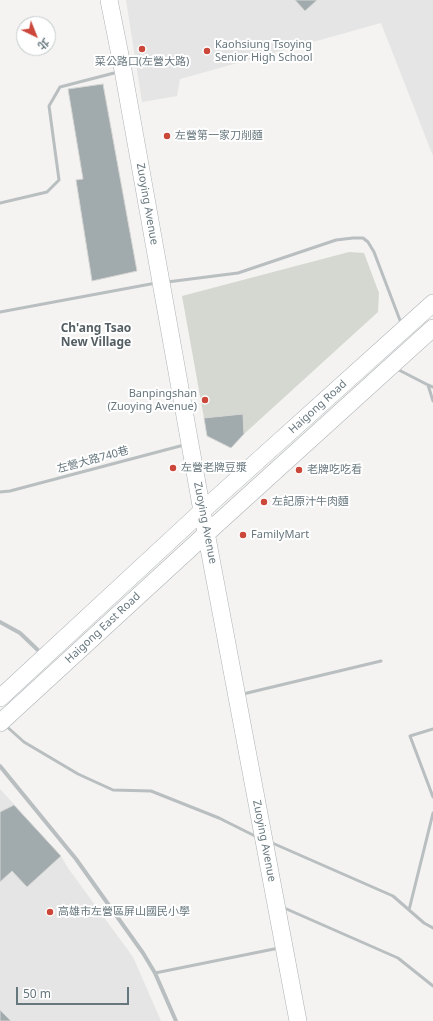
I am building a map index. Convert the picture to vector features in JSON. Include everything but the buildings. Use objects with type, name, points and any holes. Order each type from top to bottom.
[{"type":"street","name":"Zuoying Avenue","points":[[109,0],[123,70],[202,510],[298,1021]]},
{"type":"street","name":"Haigong Road","points":[[202,510],[410,337],[433,303]]},
{"type":"street","name":"Haigong Road","points":[[410,337],[433,328]]},
{"type":"street","name":"Haigong Road","points":[[207,533],[384,359]]},
{"type":"street","name":"Haigong East Road","points":[[0,722],[51,663],[202,510]]},
{"type":"street","name":"Haigong East Road","points":[[0,698],[51,663],[207,533]]},
{"type":"street","points":[[0,622],[20,633],[51,663]]},
{"type":"street","points":[[0,766],[76,860],[142,953],[155,973],[176,1021]]},
{"type":"lane","points":[[0,203],[47,192],[59,180],[49,106],[60,87],[123,70]]},
{"type":"lane","points":[[0,312],[161,282],[238,273],[336,240],[363,238],[368,242],[374,252],[410,337]]},
{"type":"lane","points":[[384,359],[433,387]]},
{"type":"lane","points":[[428,385],[433,401]]},
{"type":"lane","name":"左營大路740巷","points":[[0,492],[10,491],[190,444]]},
{"type":"lane","points":[[237,695],[381,661]]},
{"type":"lane","points":[[0,722],[24,742],[78,774],[113,790],[151,791],[219,818],[264,840],[393,896],[424,923],[433,928]]},
{"type":"lane","points":[[433,730],[410,736],[433,797]]},
{"type":"lane","points":[[409,910],[433,813]]},
{"type":"lane","points":[[276,904],[398,958],[433,986]]},
{"type":"lane","points":[[155,973],[284,947]]},
{"type":"shaded area","name":"Kaohsiung Tsoying Senior High School","points":[[126,0],[433,0],[433,156],[381,23],[180,79],[177,96],[142,102]]},
{"type":"shaded area","points":[[349,252],[364,253],[379,293],[378,312],[244,434],[243,414],[204,418],[182,296]]},
{"type":"shaded area","name":"高雄市左營區屏山國民小學","points":[[0,789],[61,856],[68,868],[133,957],[161,1021],[0,1021]]},
{"type":"place","name":"菜公路口(左營大路)","points":[[142,49]]},
{"type":"place","name":"Kaohsiung Tsoying Senior High School","points":[[207,51]]},
{"type":"place","name":"左營第一家刀削麵","points":[[167,136]]},
{"type":"place","name":"Banpingshan (Zuoying Avenue)","points":[[205,400]]},
{"type":"place","name":"左營老牌豆漿","points":[[173,468]]},
{"type":"place","name":"老牌吃吃看","points":[[299,470]]},
{"type":"place","name":"左記原汁牛肉麵","points":[[264,502]]},
{"type":"place","name":"FamilyMart","points":[[243,535]]},
{"type":"place","name":"高雄市左營區屏山國民小學","points":[[50,912]]},
{"type":"district","name":"Ch'ang Tsao New Village","points":[[96,336]]}]
